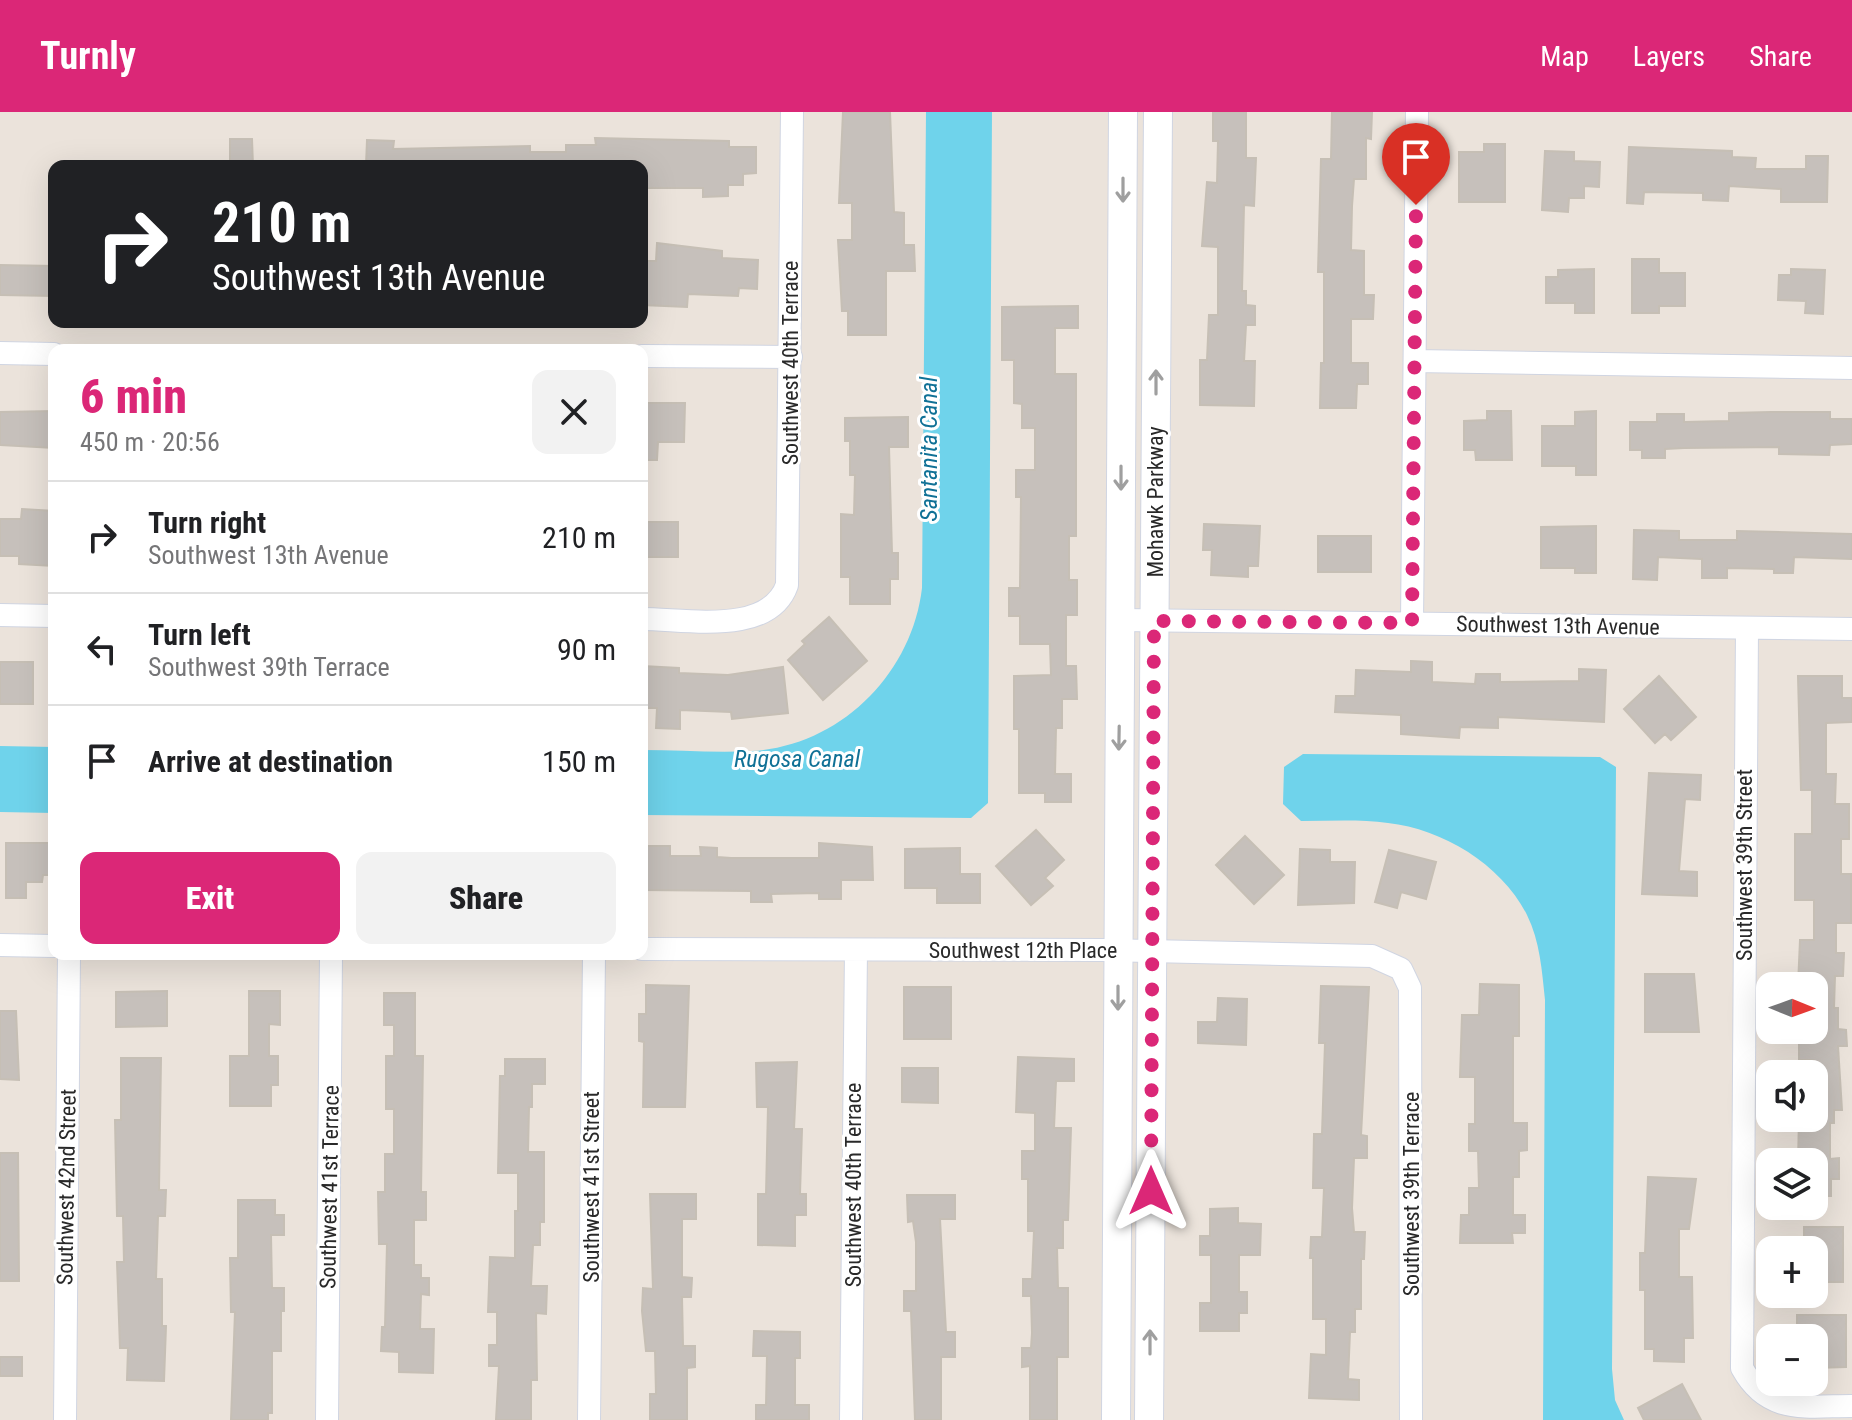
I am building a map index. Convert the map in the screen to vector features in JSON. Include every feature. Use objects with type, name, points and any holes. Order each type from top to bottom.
[{"type":"street","name":"Southwest 40th Terrace","points":[[648,619],[746,619],[773,609],[784,595],[789,575],[792,112]]},
{"type":"street","name":"Mohawk Parkway","points":[[1116,1420],[1123,112]]},
{"type":"street","name":"Mohawk Parkway","points":[[1149,1420],[1158,112]]},
{"type":"street","points":[[1412,623],[1417,112]]},
{"type":"street","points":[[0,353],[48,354]]},
{"type":"street","points":[[648,356],[791,357]]},
{"type":"street","points":[[1415,361],[1852,368]]},
{"type":"street","points":[[0,615],[48,616]]},
{"type":"street","name":"Southwest 13th Avenue","points":[[1120,620],[1852,629]]},
{"type":"street","name":"Southwest 39th Street","points":[[1747,628],[1742,1368],[1753,1388],[1783,1406],[1852,1406]]},
{"type":"street","points":[[0,945],[48,946]]},
{"type":"street","name":"Southwest 12th Place","points":[[648,949],[1153,951],[1372,956],[1401,969]]},
{"type":"street","name":"Southwest 40th Terrace","points":[[851,1420],[856,950]]},
{"type":"street","name":"Southwest 42nd Street","points":[[65,1420],[69,960]]},
{"type":"street","name":"Southwest 41st Terrace","points":[[327,1420],[331,960]]},
{"type":"street","name":"Southwest 41st Street","points":[[589,1420],[594,960]]},
{"type":"street","name":"Southwest 39th Terrace","points":[[1401,969],[1410,988],[1411,1420]]},
{"type":"water","points":[[926,112],[992,112],[988,803],[971,818],[648,815],[648,750],[752,751],[784,746],[814,736],[842,720],[866,700],[887,676],[904,649],[922,588]]},
{"type":"water","points":[[0,746],[48,747],[48,813],[0,812]]},
{"type":"water","points":[[1303,754],[1600,757],[1616,767],[1612,1369],[1615,1400],[1624,1420],[1543,1420],[1545,1000],[1538,946],[1527,915],[1516,897],[1487,866],[1469,852],[1429,833],[1377,822],[1301,821],[1283,804],[1284,767]]},
{"type":"building","points":[[843,112],[890,112],[894,212],[904,213],[904,245],[914,245],[915,271],[886,271],[886,335],[848,335],[848,311],[842,311],[838,240],[852,240],[852,203],[839,203]]},
{"type":"building","points":[[1213,112],[1246,112],[1246,158],[1256,158],[1254,206],[1244,205],[1242,291],[1246,291],[1246,305],[1255,306],[1255,325],[1246,325],[1244,361],[1255,361],[1254,406],[1200,405],[1200,360],[1207,360],[1209,315],[1218,315],[1218,247],[1202,246],[1207,182],[1217,183],[1218,141],[1213,141]]},
{"type":"building","points":[[1332,112],[1372,112],[1371,139],[1366,138],[1366,179],[1354,179],[1352,206],[1351,250],[1364,251],[1364,295],[1374,295],[1373,319],[1351,319],[1351,363],[1368,363],[1368,384],[1357,384],[1356,408],[1320,408],[1321,363],[1324,363],[1324,272],[1318,272],[1321,159],[1331,159]]},
{"type":"building","points":[[595,138],[729,141],[729,147],[756,147],[756,173],[743,174],[743,185],[728,185],[728,196],[703,197],[703,188],[648,188],[648,160],[366,160],[367,140],[394,141],[393,149],[530,146],[530,152],[566,152],[566,145],[596,145]]},
{"type":"building","points":[[230,139],[252,139],[253,160],[230,160]]},
{"type":"building","points":[[1484,144],[1505,144],[1505,202],[1459,202],[1459,152],[1484,152]]},
{"type":"building","points":[[1629,147],[1732,151],[1732,157],[1756,158],[1755,169],[1806,169],[1806,156],[1828,156],[1827,202],[1781,202],[1781,189],[1729,186],[1728,201],[1703,200],[1703,193],[1644,192],[1643,204],[1627,203]]},
{"type":"building","points":[[1545,151],[1574,152],[1574,161],[1600,162],[1599,187],[1584,186],[1584,198],[1569,198],[1568,212],[1542,210]]},
{"type":"building","points":[[657,243],[722,251],[722,258],[758,260],[757,289],[739,288],[738,296],[688,294],[687,307],[648,305],[648,261],[656,261]]},
{"type":"building","points":[[1632,259],[1659,259],[1659,273],[1685,273],[1685,306],[1659,306],[1659,313],[1632,313]]},
{"type":"building","points":[[0,265],[48,266],[48,296],[0,295]]},
{"type":"building","points":[[1594,269],[1594,313],[1575,313],[1575,303],[1546,303],[1546,277],[1558,277],[1558,270]]},
{"type":"building","points":[[1791,269],[1825,270],[1823,314],[1805,313],[1806,301],[1778,300],[1779,275],[1791,275]]},
{"type":"building","points":[[1078,306],[1078,328],[1055,328],[1055,374],[1076,374],[1076,536],[1069,536],[1069,580],[1077,580],[1077,615],[1066,615],[1066,666],[1076,666],[1077,699],[1062,699],[1062,728],[1056,728],[1055,774],[1071,774],[1071,802],[1045,802],[1045,793],[1019,793],[1019,729],[1014,729],[1014,676],[1051,675],[1050,644],[1020,644],[1020,616],[1009,616],[1009,588],[1020,588],[1021,497],[1016,497],[1016,470],[1035,470],[1035,428],[1022,428],[1022,404],[1014,403],[1014,360],[1002,360],[1002,307]]},
{"type":"building","points":[[648,403],[685,403],[684,442],[658,442],[657,460],[648,460]]},
{"type":"building","points":[[48,411],[48,448],[0,445],[0,412]]},
{"type":"building","points":[[1487,411],[1511,411],[1512,460],[1476,460],[1475,450],[1464,450],[1464,421],[1487,420]]},
{"type":"building","points":[[1596,411],[1596,475],[1576,475],[1576,466],[1542,466],[1542,426],[1575,426],[1575,412]]},
{"type":"building","points":[[1830,412],[1830,419],[1852,419],[1852,444],[1830,445],[1829,455],[1779,454],[1779,447],[1684,448],[1665,449],[1665,458],[1642,458],[1642,450],[1630,450],[1630,422],[1657,422],[1657,414],[1684,414],[1684,422],[1729,421],[1729,413]]},
{"type":"building","points":[[908,417],[908,447],[889,447],[892,553],[898,553],[898,579],[890,579],[890,604],[850,604],[850,577],[841,577],[841,514],[854,515],[855,475],[850,475],[850,441],[845,441],[845,418]]},
{"type":"building","points":[[22,509],[48,511],[48,566],[19,564],[19,556],[0,556],[0,519],[21,519]]},
{"type":"building","points":[[648,522],[678,522],[678,557],[648,557]]},
{"type":"building","points":[[1204,524],[1260,526],[1258,566],[1248,566],[1248,577],[1211,575],[1212,550],[1203,550]]},
{"type":"building","points":[[1596,526],[1596,573],[1575,573],[1575,568],[1541,568],[1541,527]]},
{"type":"building","points":[[1634,530],[1679,531],[1679,540],[1737,540],[1737,531],[1852,534],[1852,559],[1794,557],[1793,573],[1774,573],[1774,569],[1727,568],[1727,578],[1702,578],[1702,559],[1658,557],[1657,580],[1633,579]]},
{"type":"building","points":[[1318,536],[1371,536],[1371,572],[1318,572]]},
{"type":"building","points":[[829,617],[867,661],[823,700],[788,660],[805,644],[802,641]]},
{"type":"building","points":[[1411,661],[1432,662],[1432,682],[1475,684],[1476,674],[1500,674],[1500,682],[1579,681],[1579,669],[1606,670],[1604,722],[1498,717],[1498,728],[1460,727],[1459,738],[1401,734],[1401,715],[1335,712],[1336,696],[1355,696],[1356,670],[1411,672]]},
{"type":"building","points":[[0,662],[33,662],[33,704],[0,704]]},
{"type":"building","points":[[648,666],[679,668],[679,673],[728,675],[783,667],[788,713],[732,719],[731,712],[680,710],[680,729],[656,728],[657,708],[648,708]]},
{"type":"building","points":[[1659,676],[1696,717],[1671,740],[1665,734],[1655,743],[1624,709]]},
{"type":"building","points":[[1798,676],[1842,676],[1842,698],[1852,698],[1852,722],[1826,723],[1826,774],[1836,774],[1835,804],[1849,804],[1849,839],[1841,839],[1841,874],[1851,874],[1851,923],[1836,923],[1836,953],[1844,953],[1843,976],[1835,976],[1834,1008],[1838,1008],[1838,1029],[1846,1030],[1847,1046],[1838,1046],[1842,1110],[1834,1110],[1834,1123],[1830,1123],[1830,1159],[1839,1158],[1839,1179],[1831,1179],[1831,1196],[1828,1196],[1828,1148],[1798,1148],[1799,1132],[1828,1132],[1828,1060],[1799,1060],[1799,1044],[1828,1044],[1828,972],[1799,972],[1800,940],[1814,940],[1814,900],[1795,900],[1795,834],[1812,834],[1812,790],[1801,790]]},
{"type":"building","points":[[1649,773],[1701,775],[1700,800],[1685,799],[1679,871],[1697,872],[1697,896],[1642,894]]},
{"type":"building","points":[[1036,830],[1064,860],[1045,878],[1053,886],[1031,905],[996,866]]},
{"type":"building","points":[[1245,836],[1284,875],[1254,904],[1216,865]]},
{"type":"building","points":[[6,843],[48,843],[48,875],[43,875],[42,882],[26,882],[26,898],[6,898]]},
{"type":"building","points":[[819,843],[872,847],[873,880],[841,880],[841,899],[819,899],[819,893],[771,894],[772,902],[751,902],[751,891],[648,890],[648,846],[670,846],[670,856],[701,856],[700,847],[717,848],[717,857],[819,858]]},
{"type":"building","points":[[960,848],[960,874],[980,874],[980,903],[937,903],[937,888],[905,888],[905,849]]},
{"type":"building","points":[[1300,849],[1330,850],[1330,862],[1355,862],[1354,903],[1298,905]]},
{"type":"building","points":[[1389,850],[1436,862],[1426,899],[1401,892],[1397,908],[1375,902]]},
{"type":"building","points":[[1645,974],[1694,974],[1699,1032],[1645,1032]]},
{"type":"building","points":[[1480,984],[1519,985],[1519,1036],[1513,1036],[1513,1123],[1527,1123],[1527,1150],[1519,1151],[1519,1177],[1513,1177],[1513,1215],[1525,1215],[1525,1233],[1512,1233],[1513,1243],[1460,1243],[1461,1215],[1469,1215],[1469,1188],[1479,1188],[1478,1151],[1469,1151],[1469,1124],[1475,1124],[1475,1077],[1460,1077],[1462,1015],[1479,1015]]},
{"type":"building","points":[[646,985],[689,986],[685,1107],[643,1107],[644,1042],[639,1041],[639,1014],[646,1014]]},
{"type":"building","points":[[1321,986],[1369,987],[1361,1135],[1367,1136],[1367,1158],[1354,1158],[1352,1208],[1354,1232],[1365,1232],[1364,1259],[1361,1259],[1361,1309],[1355,1309],[1355,1332],[1350,1332],[1348,1379],[1359,1380],[1359,1400],[1309,1398],[1311,1354],[1326,1355],[1326,1319],[1313,1319],[1313,1258],[1310,1258],[1311,1237],[1322,1237],[1324,1188],[1313,1188],[1314,1134],[1322,1134],[1325,1043],[1319,1043]]},
{"type":"building","points":[[904,987],[951,987],[951,1039],[904,1039]]},
{"type":"building","points":[[167,991],[167,1026],[116,1027],[116,992]]},
{"type":"building","points":[[249,991],[280,991],[280,1025],[269,1024],[269,1056],[278,1056],[278,1085],[271,1085],[271,1106],[230,1106],[230,1056],[249,1056]]},
{"type":"building","points":[[384,993],[415,993],[415,1056],[423,1056],[421,1192],[426,1192],[426,1220],[414,1220],[414,1265],[421,1265],[421,1278],[429,1278],[429,1295],[421,1294],[420,1329],[434,1329],[433,1373],[399,1372],[399,1352],[381,1351],[382,1327],[385,1327],[387,1244],[379,1244],[378,1192],[385,1192],[385,1154],[394,1154],[394,1109],[386,1109],[386,1056],[394,1056],[394,1025],[384,1025]]},
{"type":"building","points":[[1218,998],[1247,999],[1246,1045],[1198,1043],[1198,1022],[1217,1022]]},
{"type":"building","points":[[0,1011],[16,1011],[19,1080],[0,1079]]},
{"type":"building","points":[[1018,1057],[1074,1059],[1074,1081],[1056,1081],[1054,1128],[1071,1128],[1068,1220],[1063,1220],[1063,1248],[1057,1248],[1058,1288],[1068,1288],[1068,1357],[1057,1357],[1057,1420],[1030,1420],[1030,1366],[1022,1367],[1022,1348],[1031,1348],[1031,1296],[1023,1296],[1023,1279],[1032,1279],[1034,1231],[1028,1231],[1028,1179],[1022,1179],[1022,1151],[1035,1151],[1035,1113],[1016,1112]]},
{"type":"building","points":[[121,1058],[161,1058],[159,1190],[166,1190],[165,1216],[158,1216],[156,1279],[162,1279],[162,1326],[166,1326],[164,1381],[127,1380],[128,1348],[120,1348],[117,1262],[124,1262],[123,1216],[117,1216],[115,1120],[121,1120]]},
{"type":"building","points":[[505,1059],[545,1059],[545,1084],[532,1084],[532,1107],[529,1107],[528,1152],[544,1152],[544,1222],[540,1222],[540,1245],[533,1245],[531,1286],[547,1286],[546,1314],[536,1313],[537,1380],[531,1380],[531,1420],[496,1420],[499,1366],[489,1366],[489,1345],[497,1345],[497,1312],[488,1312],[490,1257],[515,1258],[515,1211],[518,1211],[518,1173],[498,1173],[500,1076],[505,1076]]},
{"type":"building","points":[[797,1062],[794,1129],[802,1129],[800,1194],[806,1194],[806,1215],[795,1215],[795,1246],[758,1245],[758,1194],[766,1194],[768,1107],[757,1107],[756,1063]]},
{"type":"building","points":[[902,1068],[938,1068],[938,1103],[902,1102]]},
{"type":"building","points":[[0,1153],[18,1153],[19,1281],[0,1281]]},
{"type":"building","points":[[1648,1177],[1696,1179],[1689,1229],[1679,1229],[1679,1277],[1692,1277],[1693,1338],[1684,1338],[1684,1362],[1654,1361],[1654,1349],[1645,1349],[1645,1290],[1640,1290],[1640,1253],[1645,1253]]},
{"type":"building","points":[[650,1194],[696,1194],[696,1219],[682,1219],[682,1277],[692,1278],[691,1297],[682,1297],[683,1346],[695,1346],[695,1367],[687,1368],[687,1420],[650,1420],[650,1394],[656,1394],[655,1351],[646,1351],[642,1311],[643,1288],[653,1289]]},
{"type":"building","points":[[907,1195],[955,1195],[955,1219],[940,1219],[946,1332],[955,1332],[955,1357],[941,1357],[941,1420],[915,1420],[911,1311],[904,1311],[904,1291],[916,1291],[916,1242],[913,1221],[908,1222]]},
{"type":"building","points":[[238,1200],[275,1200],[275,1215],[284,1215],[284,1235],[271,1235],[272,1288],[284,1288],[284,1311],[281,1311],[281,1351],[272,1351],[272,1413],[268,1413],[268,1420],[231,1420],[235,1312],[231,1312],[230,1258],[238,1258]]},
{"type":"building","points":[[1238,1208],[1238,1223],[1261,1224],[1260,1255],[1239,1255],[1239,1292],[1247,1292],[1247,1313],[1239,1313],[1239,1331],[1200,1331],[1200,1303],[1211,1303],[1211,1255],[1200,1255],[1200,1236],[1210,1236],[1210,1209]]},
{"type":"building","points":[[1804,1227],[1843,1227],[1843,1282],[1828,1282],[1828,1236],[1804,1236]]},
{"type":"building","points":[[1797,1315],[1846,1315],[1846,1367],[1828,1368],[1828,1324],[1797,1324]]},
{"type":"building","points":[[754,1331],[800,1332],[800,1358],[795,1358],[795,1405],[809,1405],[809,1420],[756,1420],[756,1405],[766,1405],[767,1356],[753,1356]]},
{"type":"building","points":[[0,1357],[22,1357],[22,1376],[0,1376]]},
{"type":"building","points":[[1682,1384],[1701,1420],[1644,1420],[1638,1408]]},
{"type":"route","points":[[1151,1191],[1154,621],[1412,623],[1416,205]]},
{"type":"water label","name":"Santanita Canal","points":[[929,449]]},
{"type":"water label","name":"Rugosa Canal","points":[[797,759]]}]
